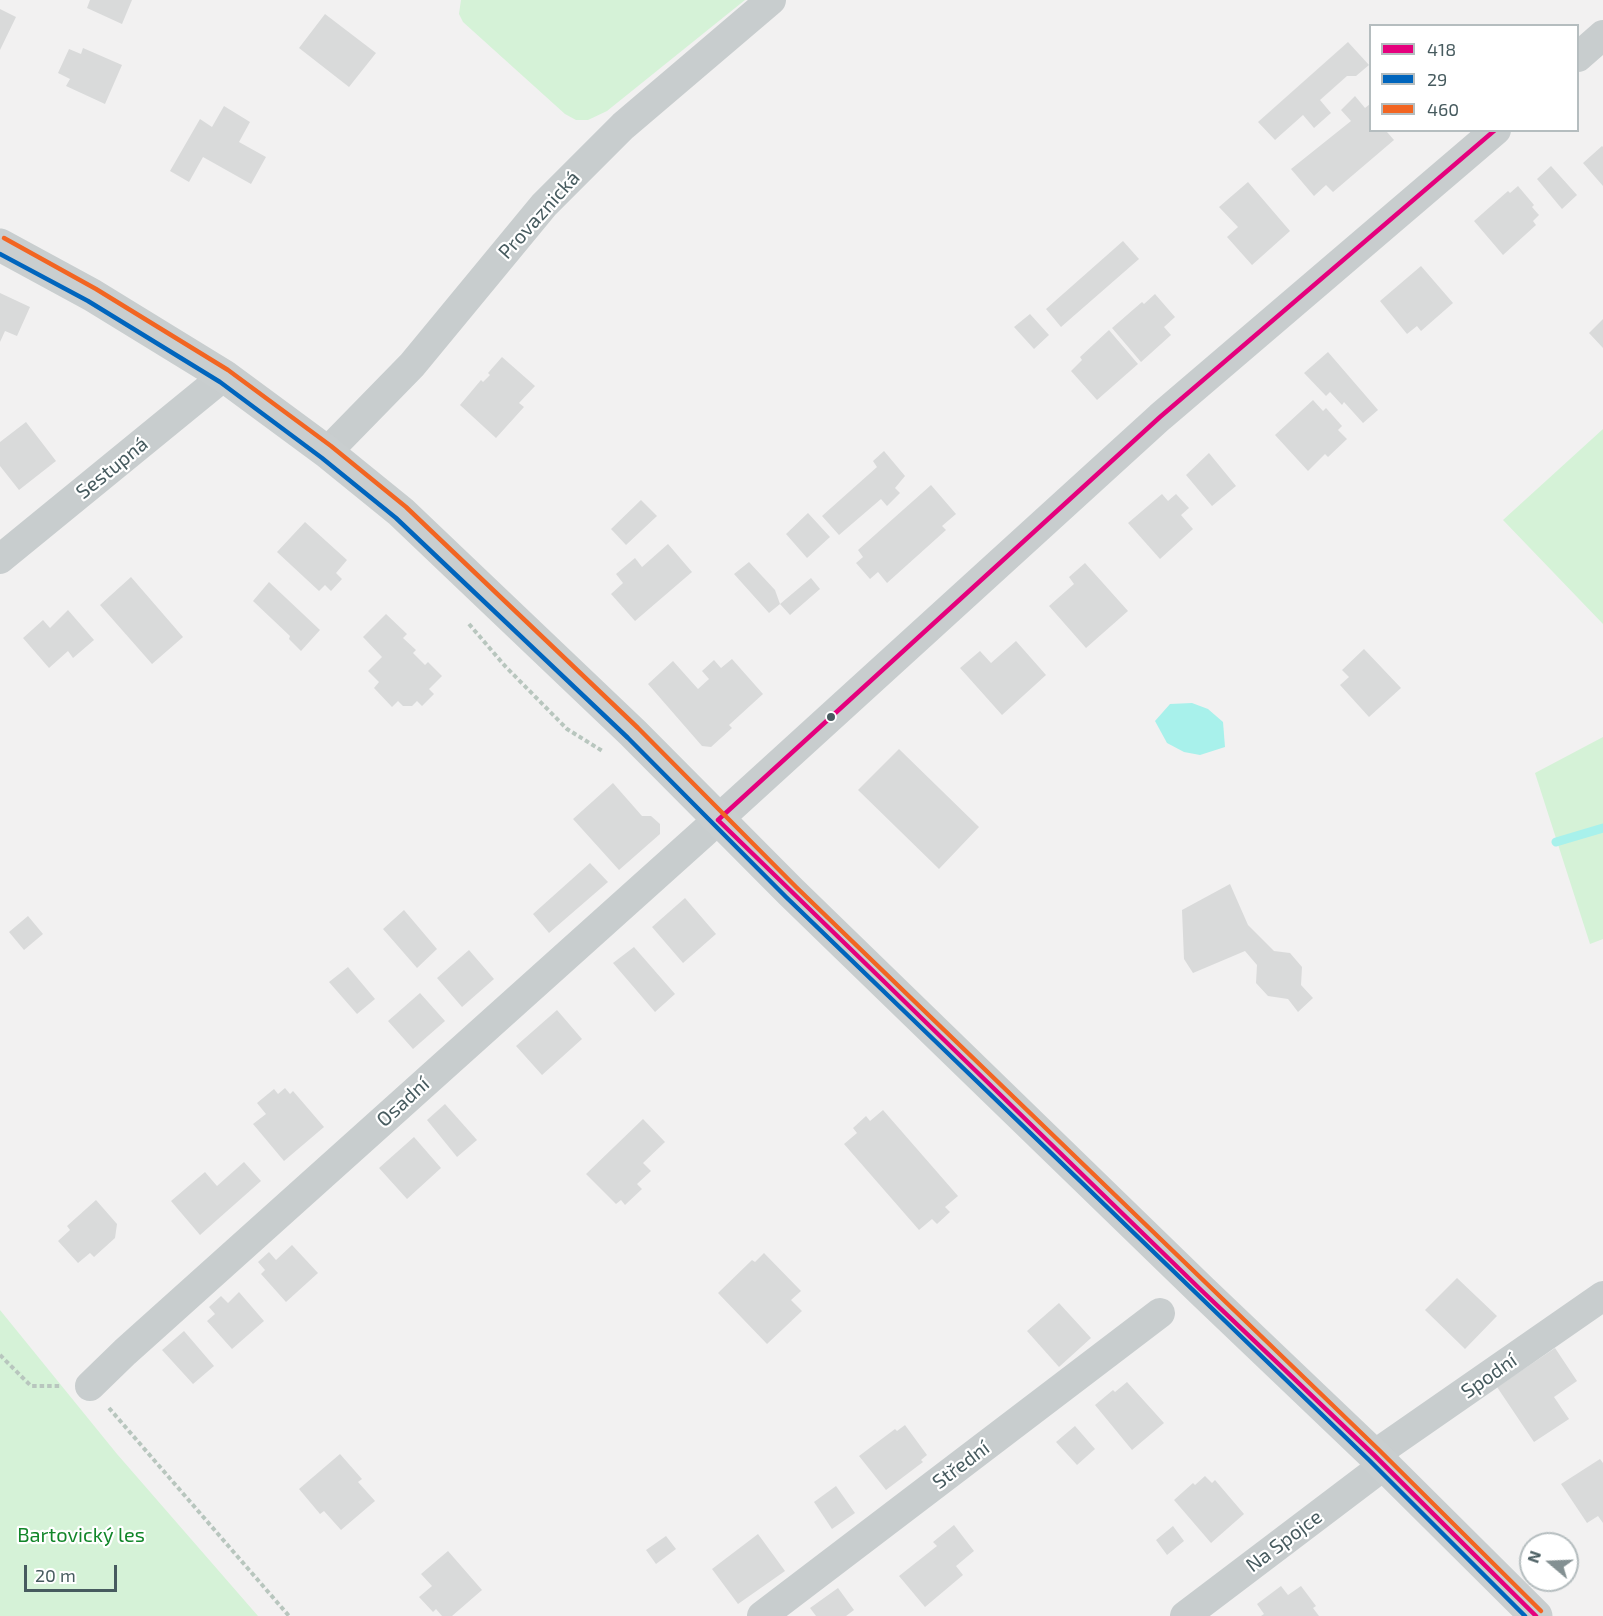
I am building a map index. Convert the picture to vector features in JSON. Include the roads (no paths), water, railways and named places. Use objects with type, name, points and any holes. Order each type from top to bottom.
[{"type":"main road","points":[[0,245],[92,295],[224,376],[327,452],[401,512],[633,734],[718,820],[1536,1616]]},
{"type":"street","name":"Provaznická","points":[[327,452],[412,365],[544,205],[623,126],[771,0]]},
{"type":"street","points":[[1579,56],[1603,35]]},
{"type":"street","name":"Osadní","points":[[90,1386],[125,1352],[718,820],[1160,417],[1494,132]]},
{"type":"street","name":"Sestupná","points":[[0,559],[224,376]]},
{"type":"street","name":"Spodní","points":[[1379,1461],[1603,1296]]},
{"type":"street","name":"Střední","points":[[762,1616],[1160,1313]]},
{"type":"street","name":"Na Spojce","points":[[1185,1616],[1379,1461]]},
{"type":"water","points":[[1192,703],[1208,709],[1223,722],[1225,747],[1200,755],[1184,752],[1167,743],[1155,721],[1170,704]]},
{"type":"waterway","points":[[1556,842],[1603,828]]},
{"type":"park label","name":"Bartovický les","points":[[81,1535]]}]
